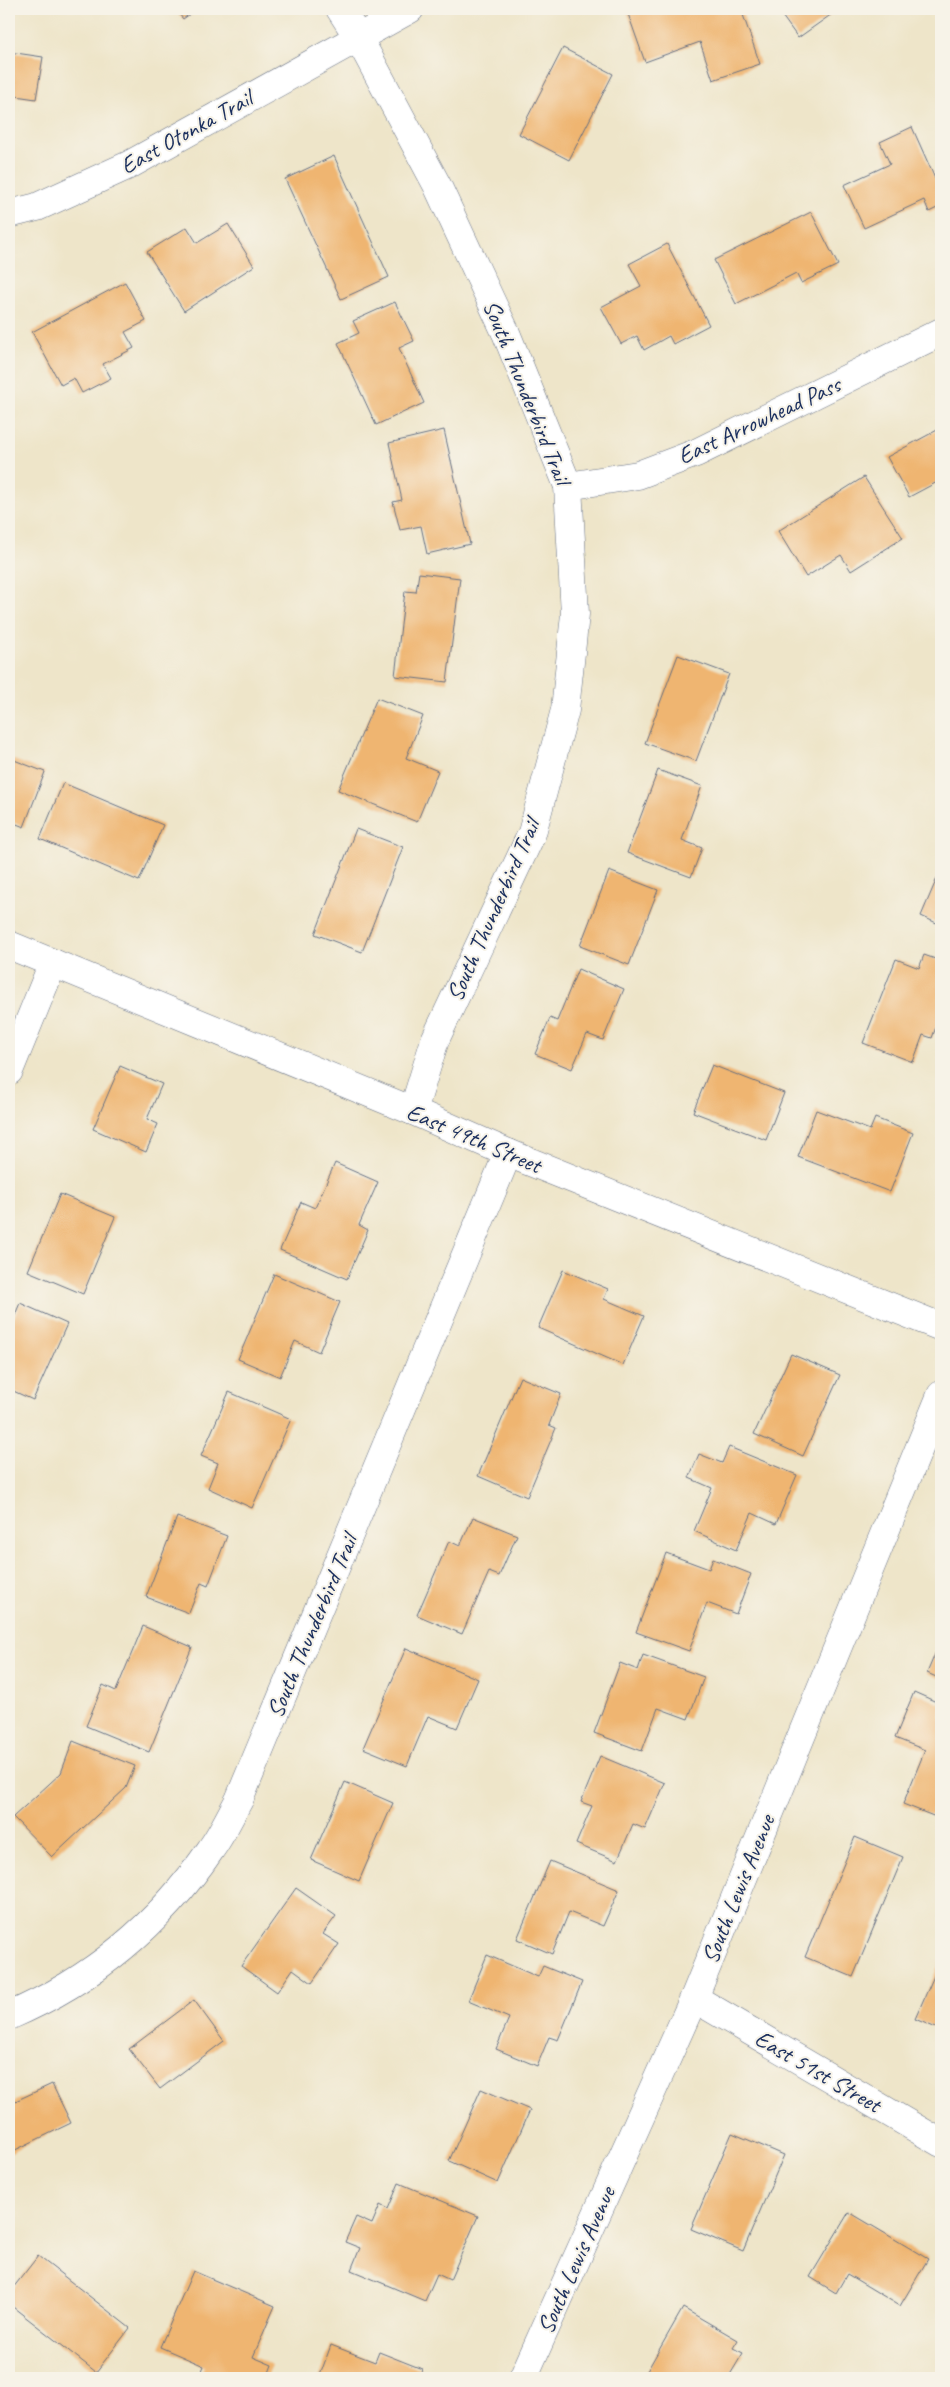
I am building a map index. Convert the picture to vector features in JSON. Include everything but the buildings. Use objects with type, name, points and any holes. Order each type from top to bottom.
[{"type":"street","name":"South Thunderbird Trail","points":[[340,9],[358,37],[441,194],[506,333],[568,486],[575,614],[565,710],[532,833],[434,1040],[413,1111]]},
{"type":"street","name":"East Otonka Trail","points":[[9,214],[38,207],[129,164],[410,9]]},
{"type":"street","name":"East Arrowhead Pass","points":[[568,486],[638,474],[696,453],[941,332]]},
{"type":"street","name":"East 49th Street","points":[[9,945],[413,1111],[508,1153],[941,1327]]},
{"type":"street","points":[[9,1071],[53,963]]},
{"type":"street","name":"South Thunderbird Trail","points":[[9,2016],[46,2000],[91,1972],[143,1931],[176,1895],[216,1841],[239,1800],[508,1153]]},
{"type":"street","name":"South Lewis Avenue","points":[[523,2378],[694,1998],[941,1395]]},
{"type":"street","name":"East 51st Street","points":[[694,1998],[941,2143]]}]
